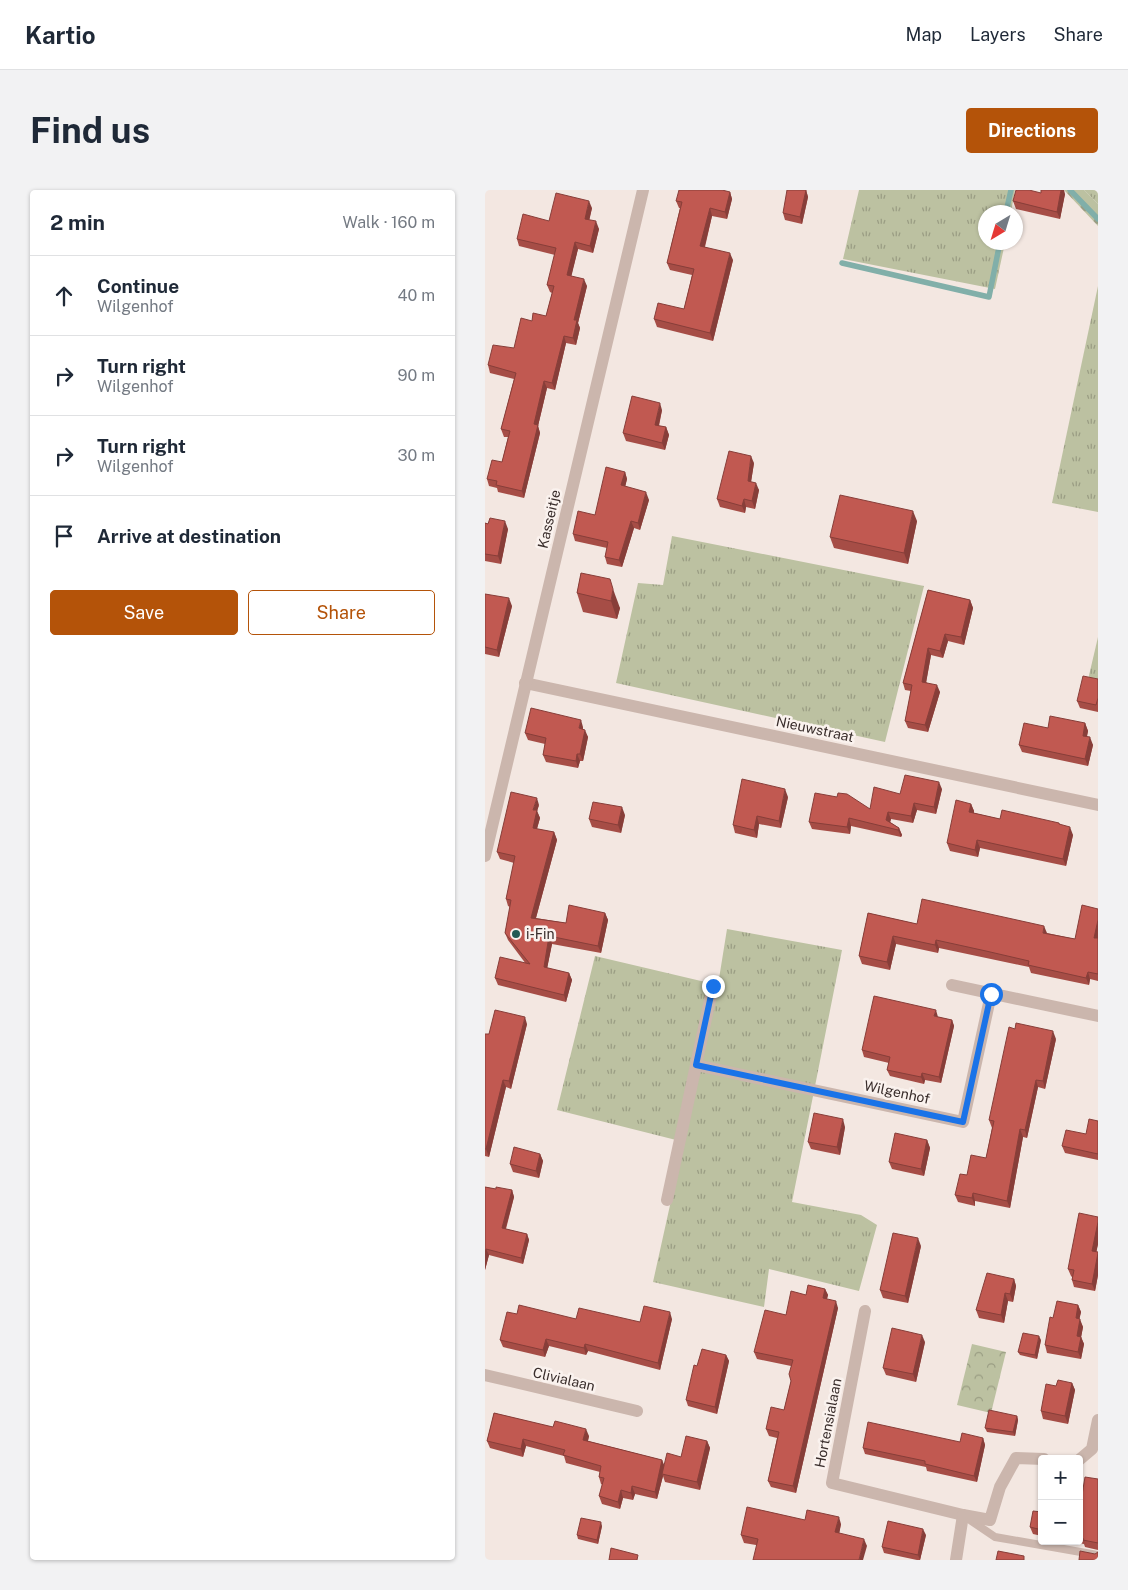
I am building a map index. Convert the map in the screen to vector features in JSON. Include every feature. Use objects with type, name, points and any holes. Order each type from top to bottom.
[{"type":"street","name":"Kasseitje","points":[[485,856],[643,190]]},
{"type":"street","name":"Nieuwstraat","points":[[525,683],[1098,805]]},
{"type":"street","points":[[667,1200],[713,986]]},
{"type":"street","points":[[952,986],[1098,1016]]},
{"type":"street","name":"Wilgenhof","points":[[696,1065],[963,1122],[991,994]]},
{"type":"street","name":"Hortensialaan","points":[[865,1310],[832,1482],[963,1515]]},
{"type":"street","name":"Clivialaan","points":[[485,1375],[637,1411]]},
{"type":"street","points":[[1083,1457],[1092,1449],[1098,1420]]},
{"type":"street","points":[[956,1560],[963,1515],[990,1520],[1001,1487],[1016,1458],[1038,1459]]},
{"type":"lane","points":[[963,1515],[995,1537],[1098,1556]]},
{"type":"green space","points":[[859,190],[1015,190],[1012,205],[978,205],[978,250],[1003,250],[995,289],[843,259]]},
{"type":"green space","points":[[1064,190],[1084,190],[1098,204],[1098,226]]},
{"type":"green space","points":[[1084,190],[1098,190],[1098,204]]},
{"type":"green space","points":[[1098,286],[1098,512],[1052,503]]},
{"type":"green space","points":[[672,536],[924,586],[885,742],[616,683],[638,583],[663,585]]},
{"type":"green space","points":[[1098,637],[1098,687],[1087,684]]},
{"type":"green space","points":[[727,929],[842,950],[792,1202],[861,1215],[877,1225],[859,1291],[769,1269],[764,1307],[653,1282],[684,1142],[557,1110],[595,956],[718,985]]},
{"type":"green space","points":[[972,1344],[1006,1352],[991,1413],[957,1405]]},
{"type":"building","points":[[679,190],[722,190],[730,192],[725,212],[710,208],[700,246],[730,253],[710,333],[654,319],[658,303],[684,309],[694,269],[667,263],[682,202],[676,201]]},
{"type":"building","points":[[787,190],[806,190],[800,217],[783,213]]},
{"type":"building","points":[[1016,190],[1029,190],[1041,193],[1041,190],[1061,190],[1057,212],[1013,201]]},
{"type":"building","points":[[556,193],[589,201],[585,219],[596,221],[590,246],[575,242],[567,275],[584,279],[574,320],[577,320],[573,338],[564,336],[552,383],[544,381],[534,424],[538,425],[522,491],[496,485],[497,481],[487,479],[492,460],[502,462],[510,431],[501,429],[516,373],[488,365],[493,345],[514,348],[521,318],[532,321],[533,313],[546,316],[554,286],[547,285],[556,248],[517,239],[523,214],[549,221]]},
{"type":"building","points":[[632,396],[660,403],[655,425],[666,427],[662,443],[623,433]]},
{"type":"building","points":[[729,451],[751,456],[748,481],[756,483],[752,501],[744,499],[742,506],[717,499]]},
{"type":"building","points":[[606,467],[625,472],[621,485],[646,492],[638,523],[631,521],[619,560],[605,557],[608,542],[573,534],[578,511],[595,515]]},
{"type":"building","points":[[840,495],[913,511],[904,553],[830,537]]},
{"type":"building","points":[[490,518],[505,521],[498,556],[485,554],[485,523],[488,524]]},
{"type":"building","points":[[581,573],[610,579],[613,589],[611,601],[577,593]]},
{"type":"building","points":[[928,590],[970,600],[961,637],[945,634],[940,651],[928,648],[922,682],[937,685],[925,725],[905,721],[912,685],[903,683]]},
{"type":"building","points":[[485,594],[509,598],[497,650],[485,647]]},
{"type":"building","points":[[1083,676],[1098,679],[1096,705],[1077,701]]},
{"type":"building","points":[[531,708],[581,720],[579,728],[585,730],[580,754],[577,754],[576,761],[543,755],[546,738],[525,733]]},
{"type":"building","points":[[1050,716],[1085,723],[1083,736],[1090,737],[1085,759],[1019,745],[1024,723],[1048,728]]},
{"type":"building","points":[[905,775],[939,782],[934,807],[914,803],[911,816],[888,812],[886,820],[899,828],[898,830],[849,818],[847,827],[809,822],[815,793],[837,797],[838,793],[847,794],[870,809],[874,787],[900,794]]},
{"type":"building","points":[[742,779],[785,789],[779,821],[757,816],[754,830],[733,825]]},
{"type":"building","points":[[511,792],[537,798],[533,810],[537,810],[533,828],[554,832],[531,918],[566,923],[569,905],[605,913],[598,946],[549,936],[544,967],[569,973],[564,995],[495,978],[500,957],[530,964],[505,933],[511,900],[506,899],[515,856],[497,852]]},
{"type":"building","points":[[956,800],[971,804],[969,812],[1000,819],[1002,810],[1070,827],[1063,859],[977,840],[975,850],[947,843]]},
{"type":"building","points":[[593,802],[622,807],[618,825],[589,819]]},
{"type":"building","points":[[922,899],[1044,926],[1043,933],[1075,939],[1082,905],[1098,909],[1098,920],[1094,938],[1098,938],[1098,974],[1088,972],[1086,978],[1028,965],[1029,961],[936,940],[935,945],[893,936],[887,962],[859,956],[868,913],[917,924]]},
{"type":"building","points":[[874,996],[936,1010],[934,1016],[952,1020],[939,1077],[922,1073],[921,1077],[887,1070],[890,1057],[862,1050]]},
{"type":"building","points":[[495,1010],[525,1017],[509,1081],[503,1080],[485,1149],[485,1034],[489,1034]]},
{"type":"building","points":[[1016,1023],[1053,1031],[1043,1081],[1036,1080],[1025,1130],[1020,1129],[1007,1201],[973,1193],[972,1198],[955,1195],[960,1174],[967,1175],[971,1155],[986,1158],[994,1121],[989,1120],[1009,1027],[1015,1029]]},
{"type":"building","points":[[814,1113],[843,1119],[837,1147],[808,1142]]},
{"type":"building","points":[[1089,1119],[1098,1121],[1098,1154],[1062,1146],[1066,1130],[1086,1134]]},
{"type":"building","points":[[895,1133],[927,1140],[921,1169],[889,1162]]},
{"type":"building","points":[[514,1147],[540,1154],[536,1171],[510,1164]]},
{"type":"building","points":[[485,1187],[512,1190],[502,1228],[527,1234],[521,1258],[486,1249],[485,1254]]},
{"type":"building","points":[[1079,1213],[1098,1217],[1092,1251],[1098,1253],[1092,1284],[1072,1280],[1074,1270],[1068,1269]]},
{"type":"building","points":[[893,1233],[918,1238],[905,1296],[880,1290]]},
{"type":"building","points":[[987,1273],[1014,1279],[1010,1294],[1005,1293],[1001,1315],[976,1310]]},
{"type":"building","points":[[808,1285],[825,1289],[823,1298],[836,1301],[793,1486],[768,1481],[779,1432],[766,1429],[771,1407],[784,1410],[791,1381],[789,1374],[793,1360],[754,1352],[765,1310],[786,1315],[791,1291],[806,1295]]},
{"type":"building","points":[[1057,1301],[1078,1305],[1076,1318],[1080,1319],[1077,1336],[1081,1337],[1078,1352],[1045,1345],[1050,1317],[1053,1318]]},
{"type":"building","points":[[519,1305],[576,1319],[579,1308],[640,1322],[644,1306],[670,1312],[658,1363],[585,1344],[584,1348],[546,1339],[543,1350],[500,1340],[507,1312],[517,1314]]},
{"type":"building","points":[[892,1328],[922,1335],[913,1374],[883,1368]]},
{"type":"building","points":[[1023,1333],[1039,1336],[1035,1355],[1018,1352]]},
{"type":"building","points":[[702,1349],[726,1355],[715,1407],[686,1400],[694,1365],[697,1366]]},
{"type":"building","points":[[1058,1380],[1072,1383],[1065,1416],[1041,1411],[1046,1384],[1056,1386]]},
{"type":"building","points":[[989,1410],[1017,1416],[1013,1432],[985,1428]]},
{"type":"building","points":[[494,1413],[553,1427],[555,1421],[586,1429],[583,1440],[662,1460],[655,1492],[632,1486],[631,1493],[621,1490],[618,1502],[599,1496],[604,1478],[599,1477],[601,1466],[563,1455],[565,1450],[523,1439],[521,1449],[487,1441]]},
{"type":"building","points":[[868,1422],[960,1442],[962,1433],[983,1438],[974,1476],[925,1464],[925,1461],[863,1448]]},
{"type":"building","points":[[686,1436],[707,1441],[697,1482],[662,1474],[667,1453],[681,1457]]},
{"type":"building","points":[[1085,1477],[1098,1479],[1098,1543],[1083,1540],[1083,1489]]},
{"type":"building","points":[[747,1507],[805,1520],[807,1510],[839,1517],[835,1532],[864,1539],[859,1560],[753,1560],[758,1539],[741,1535]]},
{"type":"building","points":[[1033,1511],[1038,1512],[1038,1529],[1030,1527]]},
{"type":"building","points":[[581,1518],[601,1522],[597,1540],[577,1535]]},
{"type":"building","points":[[888,1521],[923,1529],[918,1555],[882,1547]]},
{"type":"building","points":[[611,1548],[638,1555],[637,1560],[609,1560]]},
{"type":"building","points":[[998,1551],[1024,1556],[1024,1560],[996,1560]]},
{"type":"building","points":[[1080,1551],[1095,1554],[1098,1552],[1098,1560],[1079,1560]]},
{"type":"waterway","points":[[1008,205],[1011,190]]},
{"type":"waterway","points":[[1070,190],[1098,219]]},
{"type":"waterway","points":[[842,263],[989,297],[998,250]]},
{"type":"place","name":"i-Fin","points":[[516,934]]},
{"type":"route","points":[[713,986],[696,1065],[963,1122],[991,994]]}]
